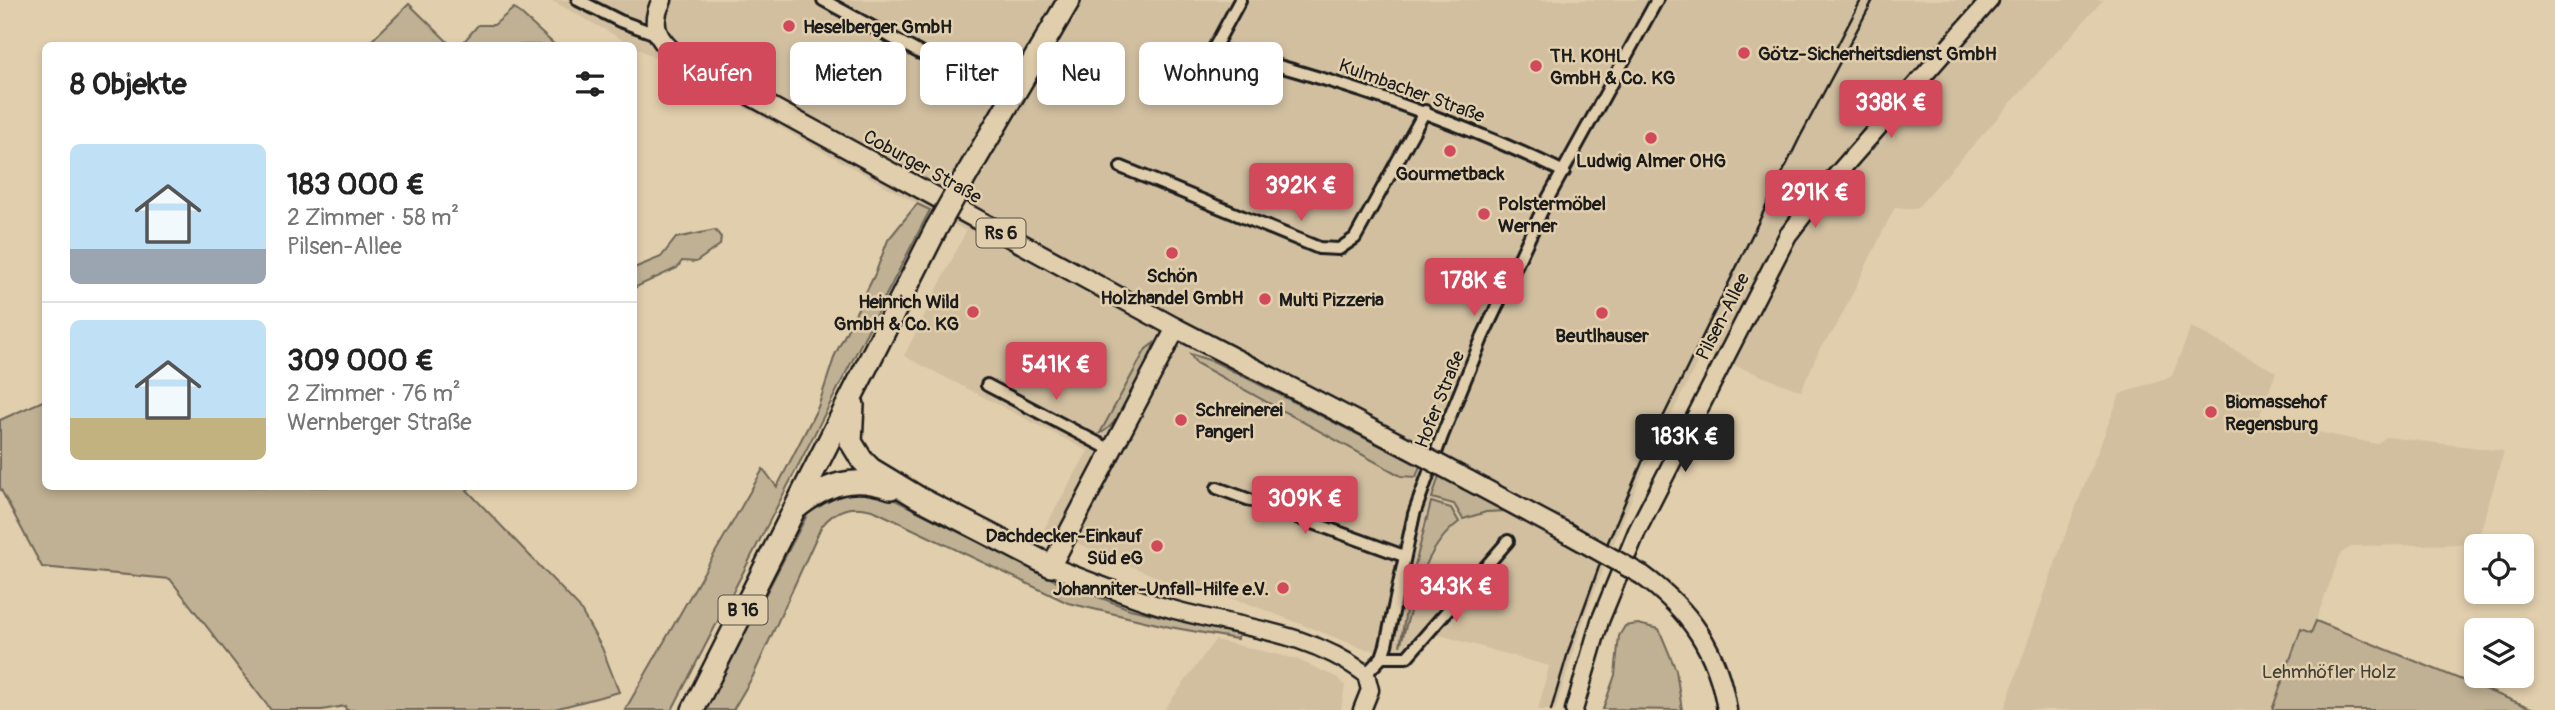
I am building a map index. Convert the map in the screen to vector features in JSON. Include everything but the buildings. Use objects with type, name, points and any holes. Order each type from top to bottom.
[{"type":"highway","name":"B 16","points":[[1042,42],[1048,19],[1046,0]]},
{"type":"highway","name":"B 16","points":[[1043,42],[1069,0]]},
{"type":"highway","name":"B 16","points":[[693,710],[936,229],[1037,52]]},
{"type":"highway","name":"B 16","points":[[861,376],[852,410],[851,442],[871,469],[919,498]]},
{"type":"highway","name":"B 16","points":[[793,510],[826,487],[854,480],[876,483],[919,498]]},
{"type":"highway","points":[[919,498],[1051,566]]},
{"type":"main road","points":[[656,33],[654,23],[663,0]]},
{"type":"main road","name":"Coburger Straße","points":[[656,33],[663,44],[678,56],[1176,328]]},
{"type":"main road","points":[[1051,566],[1176,328],[1408,448],[1642,575],[1665,592],[1702,635],[1718,671],[1727,710]]},
{"type":"street","points":[[578,0],[620,21],[656,33]]},
{"type":"street","points":[[823,0],[920,53]]},
{"type":"street","name":"Kulmbacher Straße","points":[[1240,0],[1214,48],[1331,80],[1425,111],[1504,143],[1564,172]]},
{"type":"street","name":"Hofer Straße","points":[[1382,657],[1404,556],[1432,462],[1478,348],[1546,202],[1657,0]]},
{"type":"street","name":"Pilsen-Allee","points":[[1574,710],[1609,597],[1649,505],[1772,264],[1801,216],[1990,0]]},
{"type":"street","points":[[1121,167],[1319,248],[1339,249],[1355,238],[1425,111]]},
{"type":"street","points":[[986,385],[1111,450]]},
{"type":"street","points":[[1217,488],[1404,556]]},
{"type":"street","points":[[1366,674],[1382,657],[1407,657],[1508,541]]},
{"type":"street","points":[[1051,566],[1168,608],[1252,625],[1328,652],[1366,674],[1370,690],[1362,710]]},
{"type":"shaded area","points":[[551,0],[2103,0],[1916,209],[1895,207],[1836,327],[1820,348],[1801,391],[1702,353],[1639,480],[1585,615],[1555,710],[1538,710],[1549,666],[1436,634],[1413,658],[1362,648],[1244,602],[1178,586],[1044,529],[1088,451],[904,356],[966,231],[740,105],[776,105],[776,42],[658,42],[658,60],[637,48],[637,42],[626,42]]},
{"type":"shaded area","points":[[2191,327],[2276,372],[2260,415],[2283,425],[2377,444],[2386,437],[2504,451],[2480,534],[2464,534],[2464,544],[2353,546],[2341,553],[2311,634],[2301,630],[2272,710],[2004,710],[2064,538],[2120,394],[2172,376]]},
{"type":"shaded area","points":[[1215,640],[1296,659],[1338,678],[1345,686],[1341,710],[1164,710]]},
{"type":"green space","points":[[409,4],[447,41],[446,42],[370,42]]},
{"type":"green space","points":[[514,8],[552,42],[464,42],[478,25],[494,25]]},
{"type":"green space","points":[[917,204],[930,210],[672,710],[625,710],[763,469],[777,487],[818,407],[835,355],[875,274],[888,240]]},
{"type":"green space","points":[[715,230],[721,237],[720,245],[696,262],[682,261],[677,268],[637,287],[637,267],[661,257],[676,238]]},
{"type":"green space","points":[[1154,343],[1124,408],[1107,429],[1100,433],[1146,349]]},
{"type":"green space","points":[[1190,354],[1215,362],[1420,466],[1416,477],[1401,476],[1196,363]]},
{"type":"green space","points":[[42,401],[42,490],[467,490],[579,607],[602,648],[619,692],[551,710],[346,710],[345,706],[322,710],[271,710],[170,579],[42,567],[0,488],[0,420]]},
{"type":"green space","points":[[1439,476],[1508,511],[1486,512],[1463,519],[1454,504],[1432,498]]},
{"type":"green space","points":[[845,488],[885,495],[1054,580],[1130,609],[1239,634],[1237,639],[1170,627],[1068,603],[875,511],[852,508],[839,512],[821,527],[753,676],[733,710],[705,710],[807,515],[815,505]]},
{"type":"green space","points":[[1431,502],[1451,508],[1459,522],[1446,534],[1427,562],[1400,646],[1411,581]]},
{"type":"green space","name":"Lehmhöfler Holz","points":[[2316,621],[2464,681],[2464,688],[2482,688],[2536,710],[2272,710],[2301,629],[2311,633]]},
{"type":"green space","points":[[1638,624],[1659,629],[1676,670],[1682,710],[1603,709],[1615,675],[1619,636],[1625,626]]},
{"type":"railway","points":[[1551,710],[1569,649],[1608,542],[1649,446],[1800,137],[1873,0]]},
{"type":"railway","points":[[1831,58],[1860,2]]},
{"type":"place","name":"Heselberger GmbH","points":[[789,26]]},
{"type":"place","name":"Götz-Sicherheitsdienst GmbH","points":[[1744,53]]},
{"type":"place","name":"TH. KOHL GmbH & Co. KG","points":[[1536,66]]},
{"type":"place","name":"Ludwig Almer OHG","points":[[1651,138]]},
{"type":"place","name":"Gourmetback","points":[[1450,151]]},
{"type":"place","name":"Polstermöbel Werner","points":[[1484,214]]},
{"type":"place","name":"Schön Holzhandel GmbH","points":[[1172,253]]},
{"type":"place","name":"Multi Pizzeria","points":[[1265,299]]},
{"type":"place","name":"Heinrich Wild GmbH & Co. KG","points":[[973,312]]},
{"type":"place","name":"Beutlhauser","points":[[1602,313]]},
{"type":"place","name":"Biomassehof Regensburg","points":[[2211,412]]},
{"type":"place","name":"Schreinerei Pangerl","points":[[1181,420]]},
{"type":"place","name":"Dachdecker-Einkauf Süd eG","points":[[1157,546]]},
{"type":"place","name":"Johanniter-Unfall-Hilfe e.V.","points":[[1283,588]]}]
